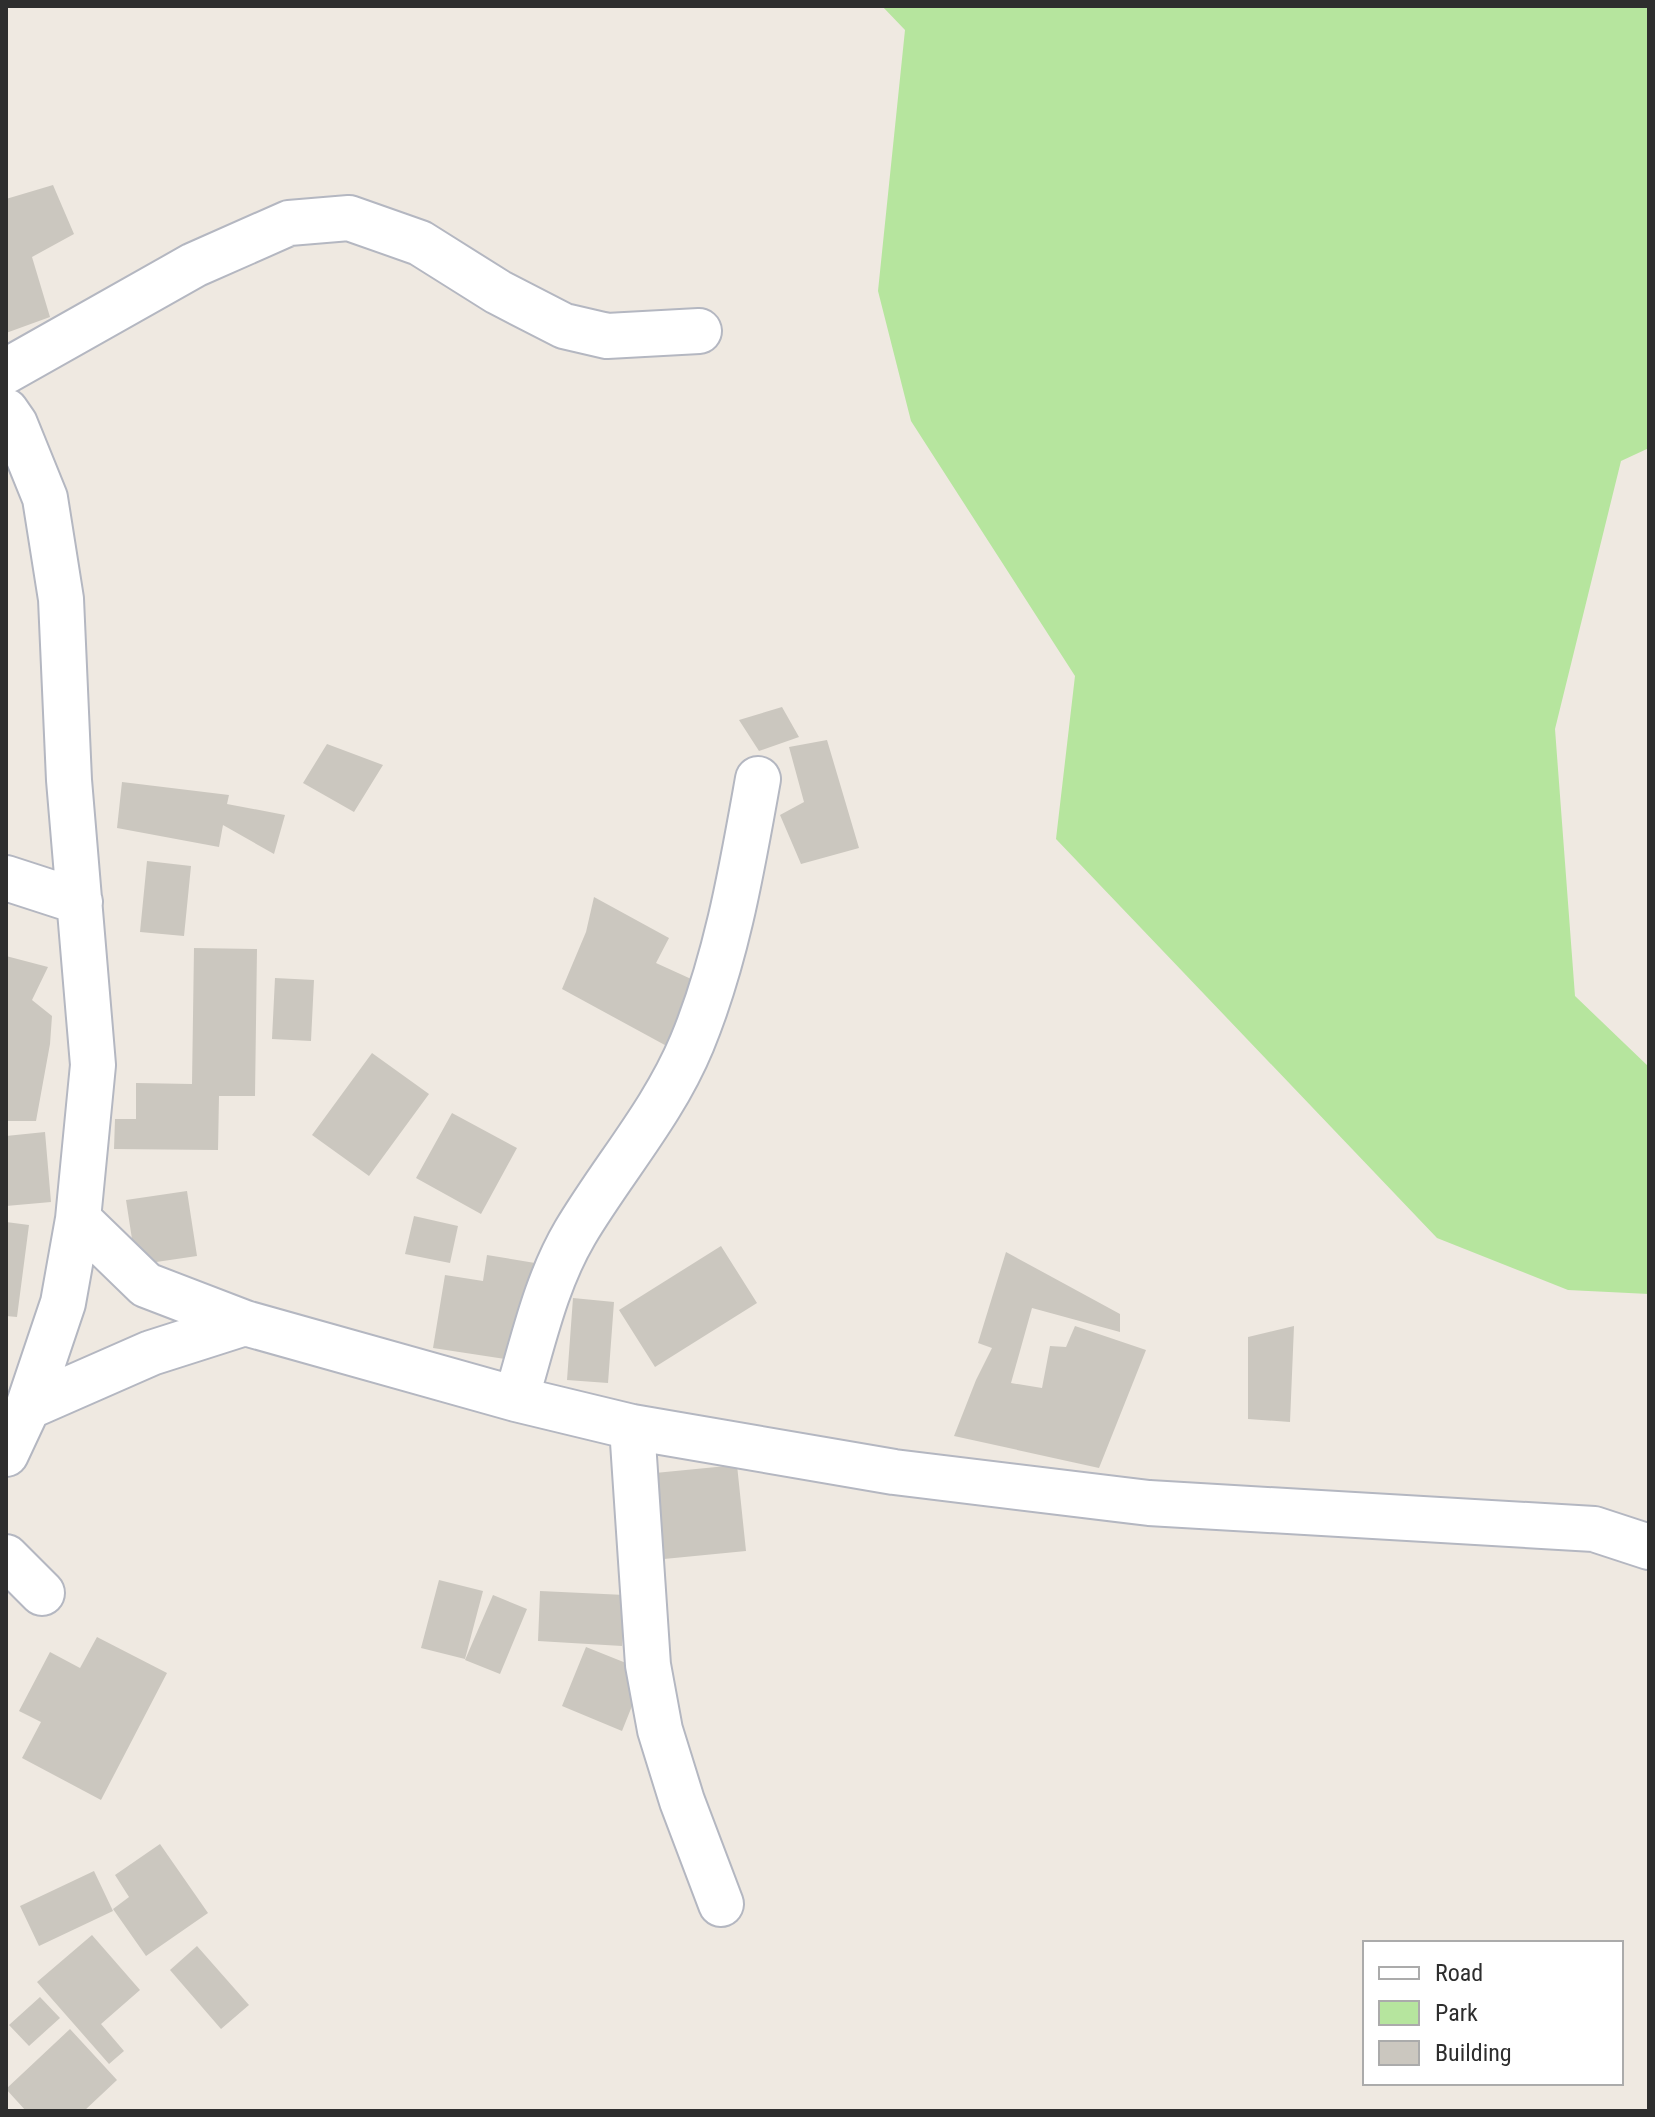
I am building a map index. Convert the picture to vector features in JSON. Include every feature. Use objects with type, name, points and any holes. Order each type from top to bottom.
[{"type":"street","points":[[6,371],[194,265],[289,223],[349,218],[420,243],[498,292],[564,326],[607,336],[699,331]]},
{"type":"street","points":[[6,411],[15,424],[45,498],[61,599],[69,780],[93,1065],[78,1219],[63,1303],[28,1407],[6,1454]]},
{"type":"street","points":[[516,1399],[556,1269],[575,1233],[665,1101],[693,1042],[732,921],[758,779]]},
{"type":"street","points":[[6,878],[80,902]]},
{"type":"street","points":[[78,1219],[146,1285],[245,1323],[516,1399],[632,1427],[894,1472],[1149,1503],[1594,1529],[1649,1547]]},
{"type":"street","points":[[28,1407],[151,1353],[245,1323]]},
{"type":"street","points":[[632,1427],[650,1678],[660,1730],[682,1801],[721,1904]]},
{"type":"street","points":[[6,1557],[42,1593]]},
{"type":"green space","points":[[882,6],[1649,6],[1649,448],[1621,461],[1555,729],[1575,996],[1649,1067],[1649,1294],[1568,1290],[1437,1238],[1056,839],[1075,676],[911,421],[878,291],[905,30]]},
{"type":"building","points":[[53,185],[74,234],[32,257],[50,317],[6,333],[6,199]]},
{"type":"building","points":[[782,707],[799,737],[759,751],[739,720]]},
{"type":"building","points":[[827,740],[859,848],[801,864],[780,815],[804,802],[789,747]]},
{"type":"building","points":[[327,744],[383,765],[354,812],[303,783]]},
{"type":"building","points":[[122,782],[229,795],[227,804],[285,815],[274,854],[223,825],[219,847],[117,828]]},
{"type":"building","points":[[147,861],[191,866],[184,936],[140,932]]},
{"type":"building","points":[[594,897],[669,938],[656,963],[700,983],[674,1050],[562,989],[586,932]]},
{"type":"building","points":[[194,948],[257,949],[255,1096],[219,1096],[218,1150],[114,1149],[115,1119],[136,1119],[136,1083],[192,1084]]},
{"type":"building","points":[[6,956],[48,967],[32,1000],[52,1016],[36,1121],[6,1121]]},
{"type":"building","points":[[275,978],[314,980],[311,1041],[272,1039]]},
{"type":"building","points":[[372,1053],[429,1094],[369,1176],[312,1135]]},
{"type":"building","points":[[452,1113],[517,1148],[481,1214],[416,1178]]},
{"type":"building","points":[[45,1132],[51,1202],[6,1206],[6,1136]]},
{"type":"building","points":[[187,1191],[197,1256],[136,1265],[126,1200]]},
{"type":"building","points":[[414,1216],[458,1226],[450,1263],[405,1254]]},
{"type":"building","points":[[6,1222],[29,1225],[17,1317],[6,1316]]},
{"type":"building","points":[[721,1246],[757,1303],[655,1367],[619,1310]]},
{"type":"building","points":[[1006,1252],[1120,1314],[1120,1332],[1032,1308],[1011,1383],[1042,1388],[1050,1346],[1066,1347],[1075,1326],[1146,1350],[1099,1468],[954,1436],[992,1348],[978,1343]]},
{"type":"building","points":[[487,1255],[535,1263],[519,1361],[433,1348],[445,1275],[483,1281]]},
{"type":"building","points":[[573,1298],[614,1302],[608,1383],[567,1380]]},
{"type":"building","points":[[1294,1326],[1290,1422],[1248,1419],[1248,1337]]},
{"type":"building","points":[[737,1465],[746,1551],[664,1559],[655,1473]]},
{"type":"building","points":[[439,1580],[483,1591],[465,1659],[421,1648]]},
{"type":"building","points":[[540,1591],[625,1595],[622,1646],[538,1641]]},
{"type":"building","points":[[493,1595],[527,1609],[500,1674],[465,1660]]},
{"type":"building","points":[[97,1637],[167,1673],[101,1800],[22,1758],[41,1722],[19,1711],[50,1652],[80,1668]]},
{"type":"building","points":[[586,1647],[646,1671],[622,1731],[562,1706]]},
{"type":"building","points":[[160,1844],[208,1913],[146,1956],[113,1909],[129,1897],[115,1875]]},
{"type":"building","points":[[94,1871],[113,1911],[39,1946],[20,1906]]},
{"type":"building","points":[[92,1935],[140,1990],[101,2024],[124,2051],[109,2064],[37,1982]]},
{"type":"building","points":[[197,1946],[249,2005],[221,2029],[170,1970]]},
{"type":"building","points":[[40,1997],[60,2018],[29,2046],[9,2025]]},
{"type":"building","points":[[70,2029],[117,2080],[84,2111],[26,2111],[6,2089]]}]
